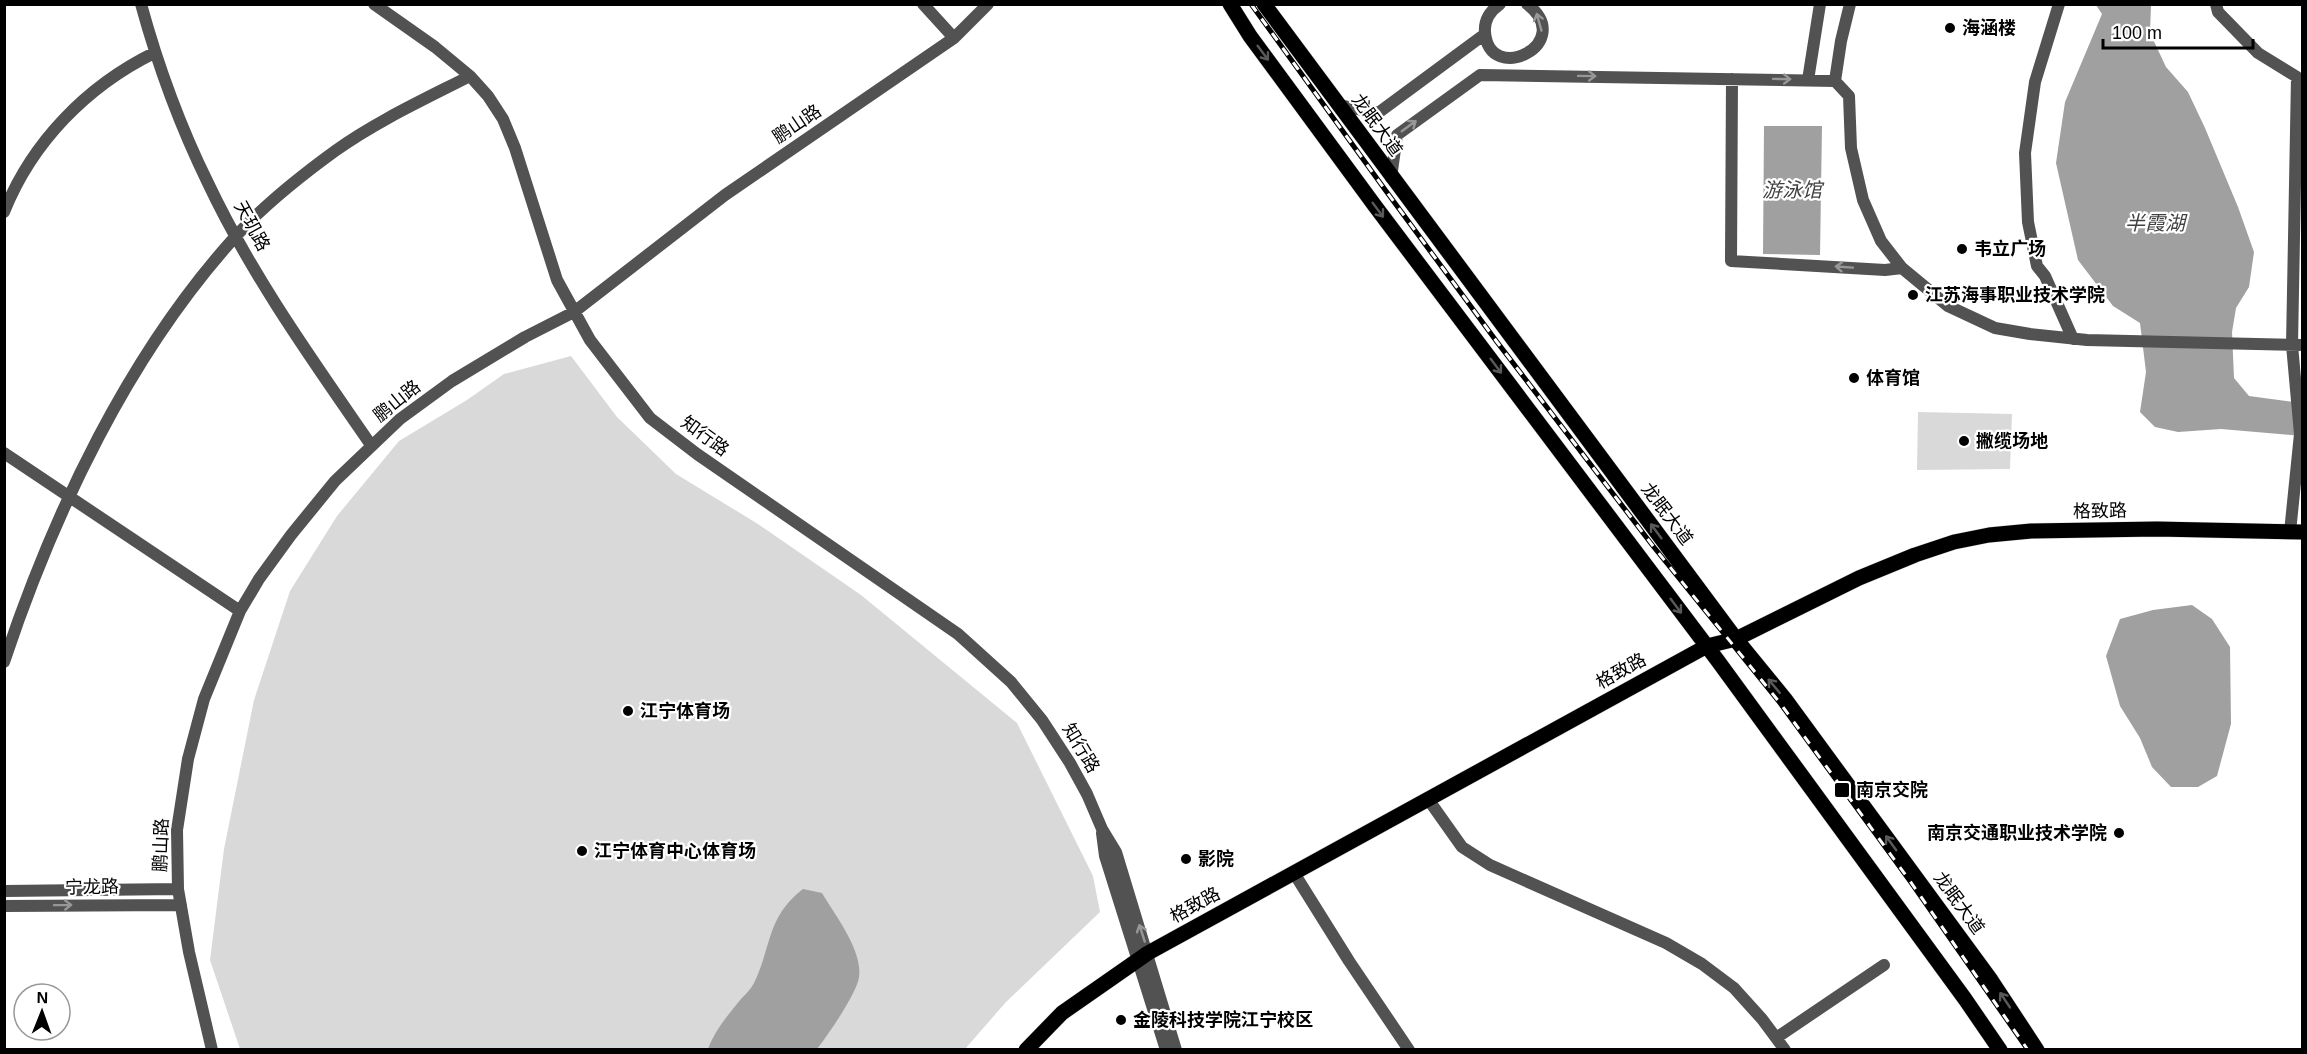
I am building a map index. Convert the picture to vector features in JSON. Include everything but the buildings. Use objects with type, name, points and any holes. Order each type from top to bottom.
[{"type":"main road","points":[[1230,4],[1250,36],[1375,206],[1707,646],[2000,1050]]},
{"type":"main road","name":"龙眠大道","points":[[1264,4],[1391,178],[1736,639],[1785,699],[1991,980],[2037,1050]]},
{"type":"main road","name":"格致路","points":[[1026,1050],[1062,1013],[1143,957],[1707,646],[1736,639],[1859,578],[1915,555],[1953,542],[1989,535],[2031,531],[2296,532]]},
{"type":"street","name":"天玑路","points":[[141,4],[154,53],[208,184],[236,236],[297,337],[371,446]]},
{"type":"street","name":"知行路","points":[[374,4],[435,47],[470,76],[488,96],[503,119],[515,148],[557,280],[590,340],[650,418],[958,634],[1011,682],[1042,720],[1070,763],[1102,829],[1106,856],[1176,1050]]},
{"type":"street","points":[[923,4],[954,38]]},
{"type":"street","name":"鹏山路","points":[[212,1050],[180,905],[177,830],[188,759],[204,699],[240,611],[259,579],[291,535],[335,481],[400,419],[452,381],[525,337],[574,312],[725,195],[954,38],[988,4]]},
{"type":"street","points":[[1500,4],[1488,16],[1485,34],[1488,44],[1494,51],[1512,58],[1522,57],[1531,52],[1538,45],[1541,36],[1539,17],[1527,4]]},
{"type":"street","points":[[1809,80],[1820,4]]},
{"type":"street","points":[[1835,81],[1850,4]]},
{"type":"street","points":[[2216,4],[2218,12],[2258,53],[2300,77],[2297,345],[2300,434],[2296,532]]},
{"type":"street","points":[[2056,6],[2035,82],[2025,153],[2028,222],[2037,266],[2045,276],[2073,339]]},
{"type":"street","points":[[1338,105],[1378,113],[1485,34]]},
{"type":"street","points":[[4,212],[45,139],[101,86],[128,66],[154,53]]},
{"type":"street","points":[[1512,58],[1512,75]]},
{"type":"street","points":[[1391,178],[1397,135],[1480,75],[1835,81],[1849,96],[1851,148],[1863,200],[1881,241],[1902,268],[1948,306],[1995,328],[2073,339],[2297,345]]},
{"type":"street","points":[[4,662],[25,603],[69,496],[113,413],[179,304],[236,236],[284,192],[336,150],[470,76]]},
{"type":"street","points":[[1732,79],[1731,261],[1885,270],[1902,268]]},
{"type":"street","points":[[4,453],[240,611]]},
{"type":"street","points":[[1428,799],[1462,848],[1490,865],[1666,943],[1702,964],[1734,988],[1762,1019],[1785,1050]]},
{"type":"street","points":[[1294,873],[1349,961],[1409,1050]]},
{"type":"street","name":"宁龙路","points":[[4,891],[178,889]]},
{"type":"street","name":"宁龙路","points":[[4,906],[180,905]]},
{"type":"street","name":"知行路","points":[[1143,957],[1166,1050]]},
{"type":"street","points":[[1776,1038],[1884,965]]},
{"type":"shaded area","name":"江宁体育场","points":[[571,356],[617,417],[676,474],[758,524],[861,595],[1017,723],[1093,876],[1100,912],[1006,1002],[965,1049],[240,1049],[210,960],[224,849],[254,700],[290,591],[337,516],[399,441],[467,400],[504,374]]},
{"type":"shaded area","name":"撇缆场地","points":[[1918,412],[2012,414],[2010,469],[1917,470]]},
{"type":"water","name":"半霞湖","points":[[2096,5],[2151,5],[2150,33],[2166,67],[2188,92],[2238,207],[2254,252],[2249,287],[2236,308],[2232,332],[2234,378],[2249,396],[2302,403],[2302,436],[2221,429],[2178,432],[2155,427],[2140,412],[2146,372],[2140,323],[2113,306],[2078,260],[2056,163],[2065,102],[2102,14]]},
{"type":"water","name":"游泳馆","points":[[1764,126],[1822,126],[1820,255],[1763,254]]},
{"type":"water","points":[[2192,605],[2212,619],[2230,647],[2231,724],[2217,776],[2198,787],[2171,787],[2152,767],[2140,738],[2120,706],[2106,656],[2120,619],[2153,610]]},
{"type":"water","points":[[803,889],[822,893],[857,956],[859,977],[848,1003],[817,1049],[708,1049],[722,1023],[754,984],[776,921],[791,899]]},
{"type":"railway","points":[[1251,4],[1497,342],[1653,546],[1780,703],[1910,881],[2028,1050]]},
{"type":"place","name":"海涵楼","points":[[1950,28]]},
{"type":"place","name":"韦立广场","points":[[1962,249]]},
{"type":"place","name":"江苏海事职业技术学院","points":[[1913,295]]},
{"type":"place","name":"体育馆","points":[[1854,378]]},
{"type":"place","name":"撇缆场地","points":[[1964,441]]},
{"type":"place","name":"江宁体育场","points":[[628,711]]},
{"type":"place","name":"南京交院","points":[[1842,790]]},
{"type":"place","name":"南京交通职业技术学院","points":[[2119,833]]},
{"type":"place","name":"江宁体育中心体育场","points":[[582,851]]},
{"type":"place","name":"影院","points":[[1186,859]]},
{"type":"place","name":"金陵科技学院江宁校区","points":[[1121,1020]]}]
